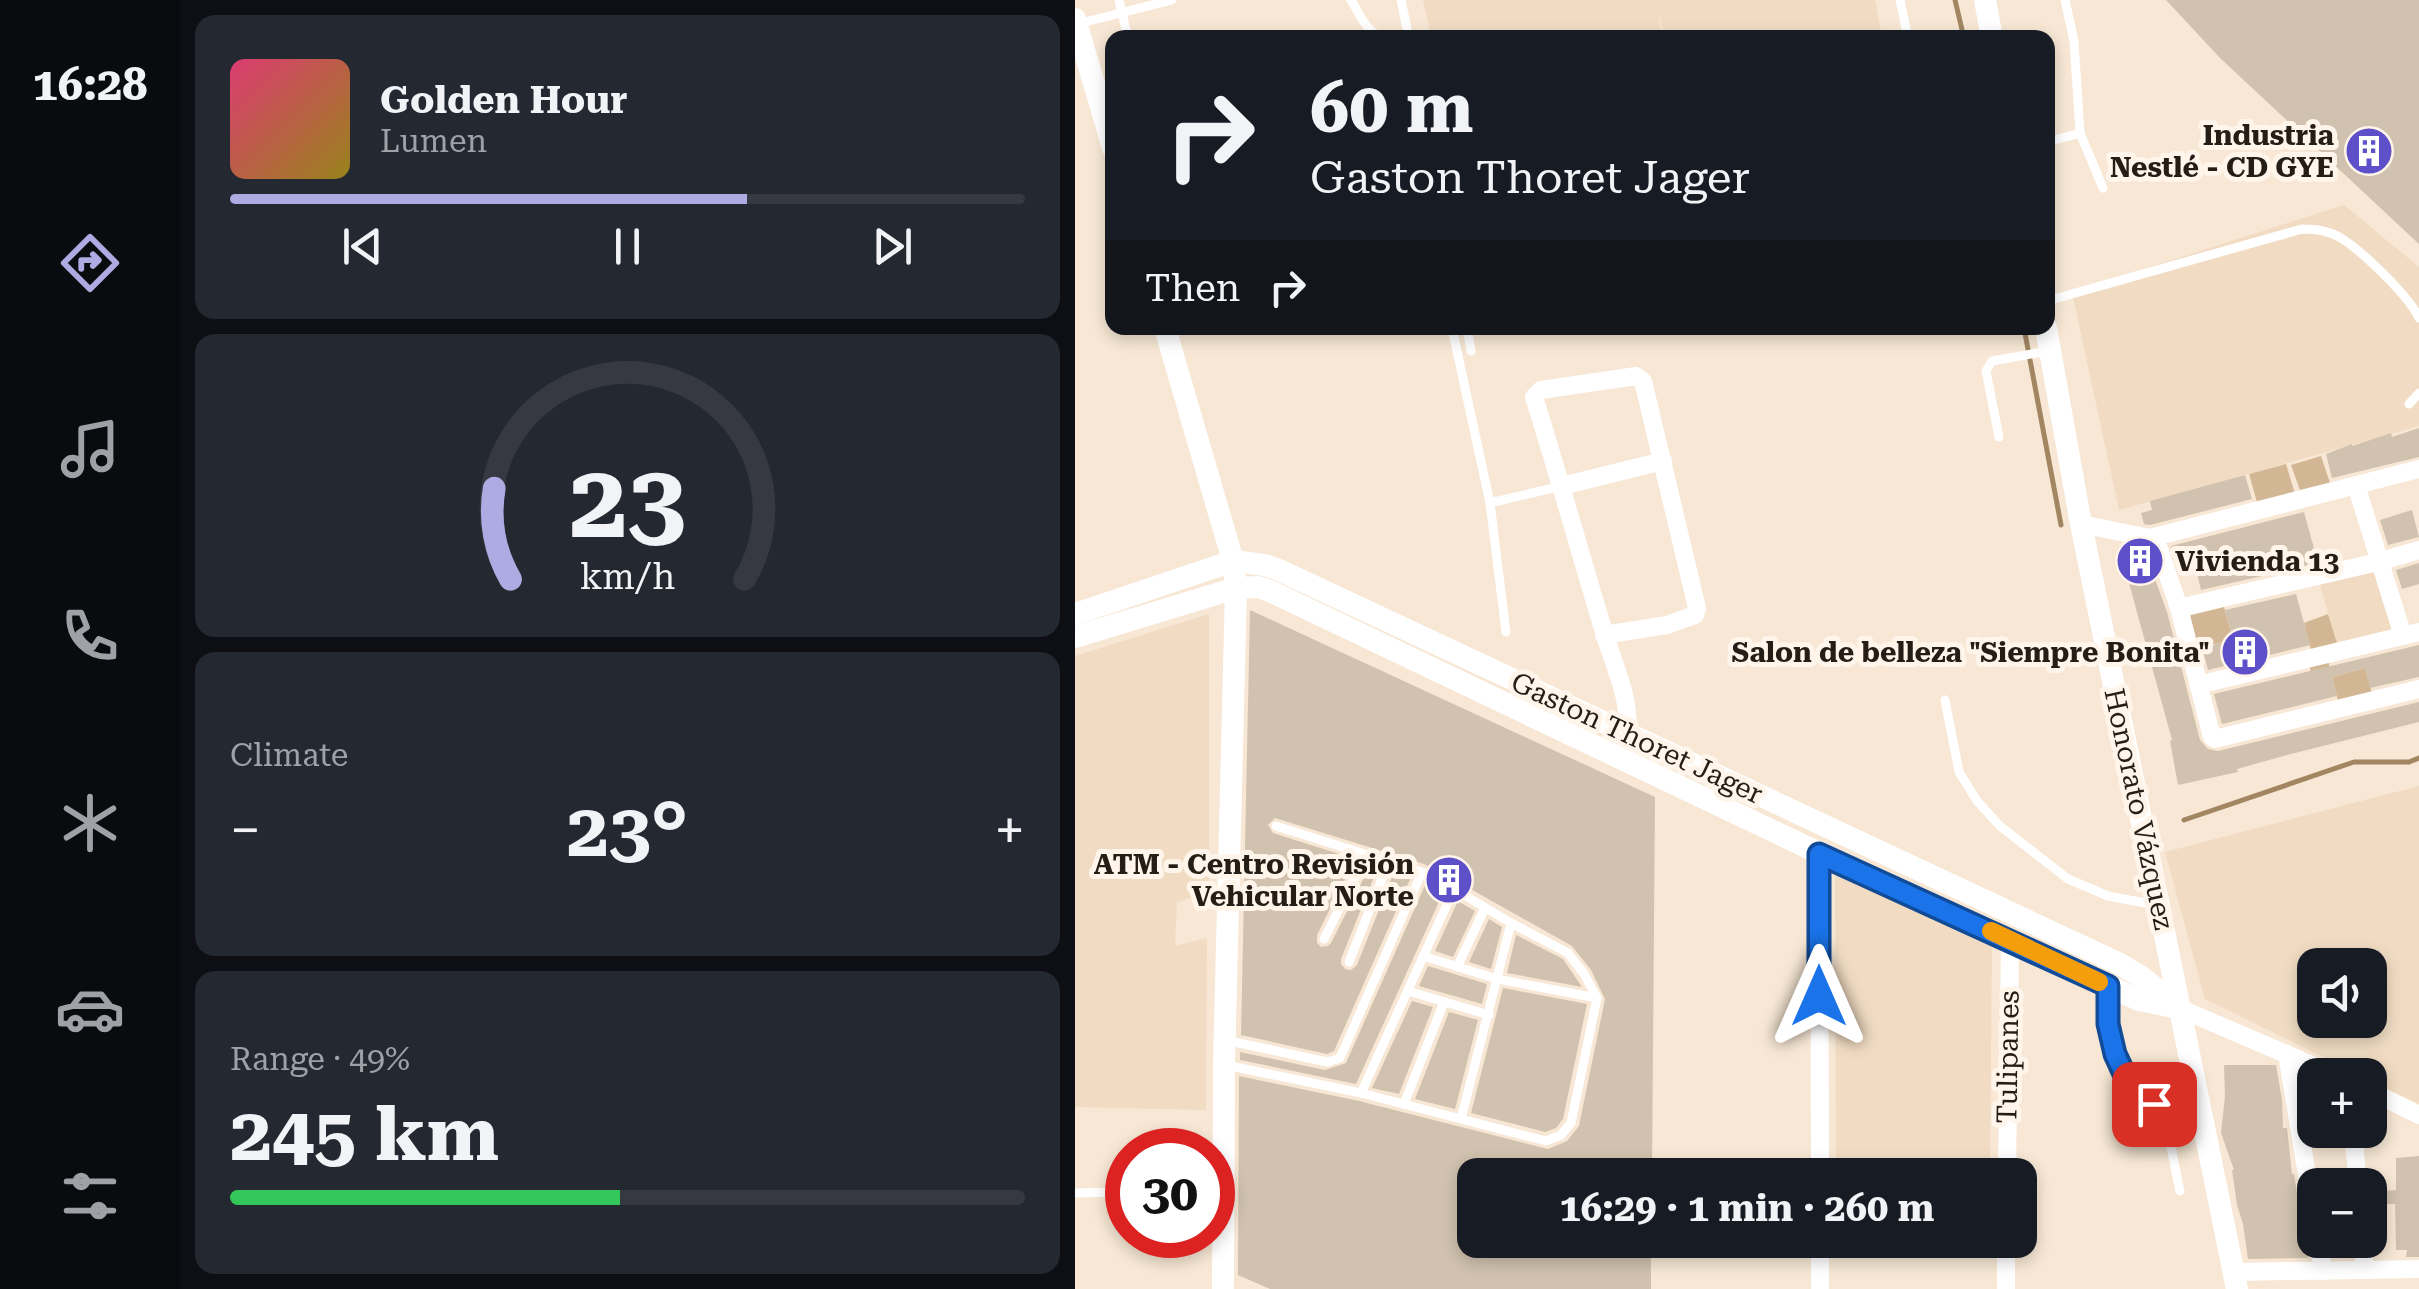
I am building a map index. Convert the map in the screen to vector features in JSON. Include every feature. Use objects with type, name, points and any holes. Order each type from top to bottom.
[{"type":"street","points":[[1985,0],[1991,30]]},
{"type":"street","points":[[1076,22],[1105,121]]},
{"type":"street","points":[[1167,335],[1233,562],[1236,588],[1221,1128]]},
{"type":"street","name":"Honorato Vázquez","points":[[2044,344],[2235,1280]]},
{"type":"street","points":[[1604,635],[1667,625],[1695,616],[1697,608],[1643,381],[1636,376],[1541,390],[1535,397],[1604,635],[1622,686],[1629,715],[1627,734]]},
{"type":"street","points":[[1562,486],[1663,461]]},
{"type":"street","points":[[2081,524],[2150,538],[2419,469]]},
{"type":"street","points":[[2198,686],[2411,634],[2379,562],[2356,485]]},
{"type":"street","points":[[2150,538],[2159,550],[2179,608],[2215,738],[2419,689]]},
{"type":"street","points":[[2179,608],[2419,550]]},
{"type":"street","name":"Gaston Thoret Jager","points":[[1075,614],[1233,562],[1265,565],[2120,964],[2181,1009]]},
{"type":"street","name":"Gaston Thoret Jager","points":[[1075,637],[1236,588],[1270,591],[1819,854],[2108,986],[2139,1000],[2181,1009],[2297,1058]]},
{"type":"street","points":[[1819,854],[1820,1158]]},
{"type":"street","name":"Tulipanes","points":[[2007,1158],[2009,940]]},
{"type":"street","points":[[2287,1054],[2306,1168]]},
{"type":"street","points":[[2387,1099],[2419,1115]]},
{"type":"street","points":[[1221,1258],[1223,1289]]},
{"type":"street","points":[[1820,1258],[1821,1289]]},
{"type":"street","points":[[2005,1289],[2006,1258]]},
{"type":"street","points":[[2321,1258],[2323,1271]]},
{"type":"street","points":[[2364,1258],[2365,1270]]},
{"type":"street","points":[[2235,1280],[2323,1271],[2419,1269]]},
{"type":"lane","points":[[1119,0],[1126,30]]},
{"type":"lane","points":[[1076,22],[1171,0]]},
{"type":"lane","points":[[1351,0],[1370,30]]},
{"type":"lane","points":[[1401,0],[1405,30]]},
{"type":"lane","points":[[1900,0],[1906,30]]},
{"type":"lane","points":[[2065,0],[2074,41],[2080,133],[2103,188]]},
{"type":"lane","points":[[2055,140],[2080,133]]},
{"type":"lane","points":[[2055,298],[2302,229],[2315,229],[2342,238],[2395,284],[2419,318]]},
{"type":"lane","points":[[1454,335],[1490,504],[1505,632]]},
{"type":"lane","points":[[1468,335],[1471,351]]},
{"type":"lane","points":[[1999,437],[1986,371],[1992,362],[2044,344]]},
{"type":"lane","points":[[2409,404],[2419,392]]},
{"type":"lane","points":[[1490,504],[1562,486]]},
{"type":"lane","points":[[1945,700],[1959,772],[1977,801],[2000,826],[2067,879],[2109,896],[2159,906]]},
{"type":"lane","points":[[1224,1065],[1361,1093],[1546,1141],[1561,1135],[1571,1123],[1597,998],[1568,954],[1422,872],[1276,826]]},
{"type":"lane","points":[[1324,939],[1367,854]]},
{"type":"lane","points":[[1349,962],[1389,861]]},
{"type":"lane","points":[[1225,1040],[1327,1062],[1340,1058],[1422,872]]},
{"type":"lane","points":[[1361,1093],[1454,889]]},
{"type":"lane","points":[[1457,967],[1485,908]]},
{"type":"lane","points":[[1461,1118],[1511,924]]},
{"type":"lane","points":[[1423,956],[1497,979],[1597,998]]},
{"type":"lane","points":[[2108,986],[2108,1024],[2115,1054],[2132,1091],[2154,1104],[2161,1116],[2180,1191]]},
{"type":"lane","points":[[1408,991],[1489,1015]]},
{"type":"lane","points":[[1405,1104],[1445,1002]]},
{"type":"lane","points":[[1075,1192],[1105,1192]]},
{"type":"shaded area","points":[[1423,0],[1875,0],[1881,30],[1663,30],[1658,12],[1661,30],[1429,30]]},
{"type":"shaded area","points":[[2344,205],[2419,267],[2419,426],[2119,510],[2072,292]]},
{"type":"shaded area","points":[[2321,456],[2330,483],[2300,490],[2291,465]]},
{"type":"shaded area","points":[[2286,464],[2295,494],[2257,502],[2249,474]]},
{"type":"shaded area","points":[[2375,568],[2392,630],[2337,643],[2319,582]]},
{"type":"shaded area","points":[[2224,607],[2233,639],[2197,649],[2188,616]]},
{"type":"shaded area","points":[[1209,614],[1209,893],[1177,902],[1175,946],[1207,938],[1206,1110],[1075,1107],[1075,656]]},
{"type":"shaded area","points":[[2328,614],[2337,643],[2311,650],[2304,623]]},
{"type":"shaded area","points":[[2327,656],[2332,677],[2313,681],[2308,660]]},
{"type":"shaded area","points":[[2365,668],[2373,697],[2339,705],[2332,677]]},
{"type":"shaded area","points":[[2419,786],[2419,1104],[2387,1088],[2387,1058],[2325,1058],[2205,999],[2165,852]]},
{"type":"shaded area","points":[[1835,869],[1992,943],[1990,1158],[1836,1158]]},
{"type":"building","name":"Industria Nestlé - CD GYE","points":[[2166,0],[2419,0],[2419,244],[2220,58]]},
{"type":"building","points":[[2419,428],[2419,457],[2332,478],[2326,454]]},
{"type":"building","points":[[2245,475],[2252,499],[2144,524],[2141,513],[2152,510],[2150,501]]},
{"type":"building","points":[[2412,510],[2419,537],[2388,545],[2380,520]]},
{"type":"building","points":[[2304,512],[2318,563],[2201,590],[2195,566],[2179,569],[2171,546]]},
{"type":"building","points":[[2145,552],[2167,612],[2200,740],[2208,749],[2218,751],[2419,702],[2419,722],[2178,785],[2172,740],[2129,583],[2127,557]]},
{"type":"building","points":[[2419,563],[2419,584],[2402,589],[2396,570]]},
{"type":"building","points":[[2296,594],[2310,645],[2208,670],[2202,648],[2233,639],[2225,610]]},
{"type":"building","name":"ATM - Centro Revisión Vehicular Norte","points":[[1250,610],[1655,797],[1652,1158],[1457,1158],[1457,1258],[1651,1258],[1651,1289],[1270,1289],[1238,1275],[1239,1076],[1359,1101],[1548,1149],[1567,1141],[1579,1126],[1605,999],[1591,970],[1572,946],[1424,864],[1275,818],[1268,825],[1273,833],[1355,859],[1317,935],[1321,947],[1331,943],[1371,864],[1378,867],[1341,959],[1345,969],[1357,965],[1394,872],[1411,877],[1334,1051],[1327,1054],[1241,1035]]},
{"type":"building","points":[[2419,645],[2419,677],[2370,688],[2365,668],[2332,677],[2337,696],[2222,724],[2214,694]]},
{"type":"building","points":[[1426,883],[1443,893],[1356,1084],[1240,1060],[1240,1052],[1325,1070],[1346,1063]]},
{"type":"building","points":[[1458,901],[1475,911],[1453,957],[1435,951]]},
{"type":"building","points":[[1489,919],[1502,927],[1491,969],[1469,962]]},
{"type":"building","points":[[1516,935],[1563,959],[1582,987],[1507,973]]},
{"type":"building","points":[[1428,966],[1487,984],[1482,1004],[1419,986]]},
{"type":"building","points":[[1503,988],[1587,1004],[1563,1119],[1556,1128],[1545,1132],[1471,1113]]},
{"type":"building","points":[[1412,1001],[1433,1007],[1399,1094],[1372,1088]]},
{"type":"building","points":[[1449,1012],[1478,1020],[1455,1109],[1415,1099]]},
{"type":"building","points":[[2224,1065],[2276,1065],[2283,1128],[2287,1128],[2297,1194],[2297,1258],[2308,1258],[2248,1259],[2234,1170],[2221,1133]]},
{"type":"building","points":[[2419,1156],[2419,1257],[2406,1257],[2407,1250],[2396,1250],[2395,1204],[2387,1204],[2387,1191],[2396,1190],[2396,1158]]},
{"type":"waterway","points":[[1955,0],[1962,30]]},
{"type":"waterway","points":[[2025,335],[2061,525]]},
{"type":"waterway","points":[[2184,820],[2354,762],[2409,762],[2419,758]]},
{"type":"slow traffic","points":[[1991,931],[2099,982]]},
{"type":"place","name":"Industria Nestlé - CD GYE","points":[[2369,151]]},
{"type":"place","name":"Vivienda 13","points":[[2140,561]]},
{"type":"place","name":"Salon de belleza \"Siempre Bonita\"","points":[[2245,652]]},
{"type":"place","name":"ATM - Centro Revisión Vehicular Norte","points":[[1449,880]]},
{"type":"route","points":[[1819,996],[1819,854],[2108,986],[2108,1024],[2115,1054],[2132,1091],[2154,1104]]}]
